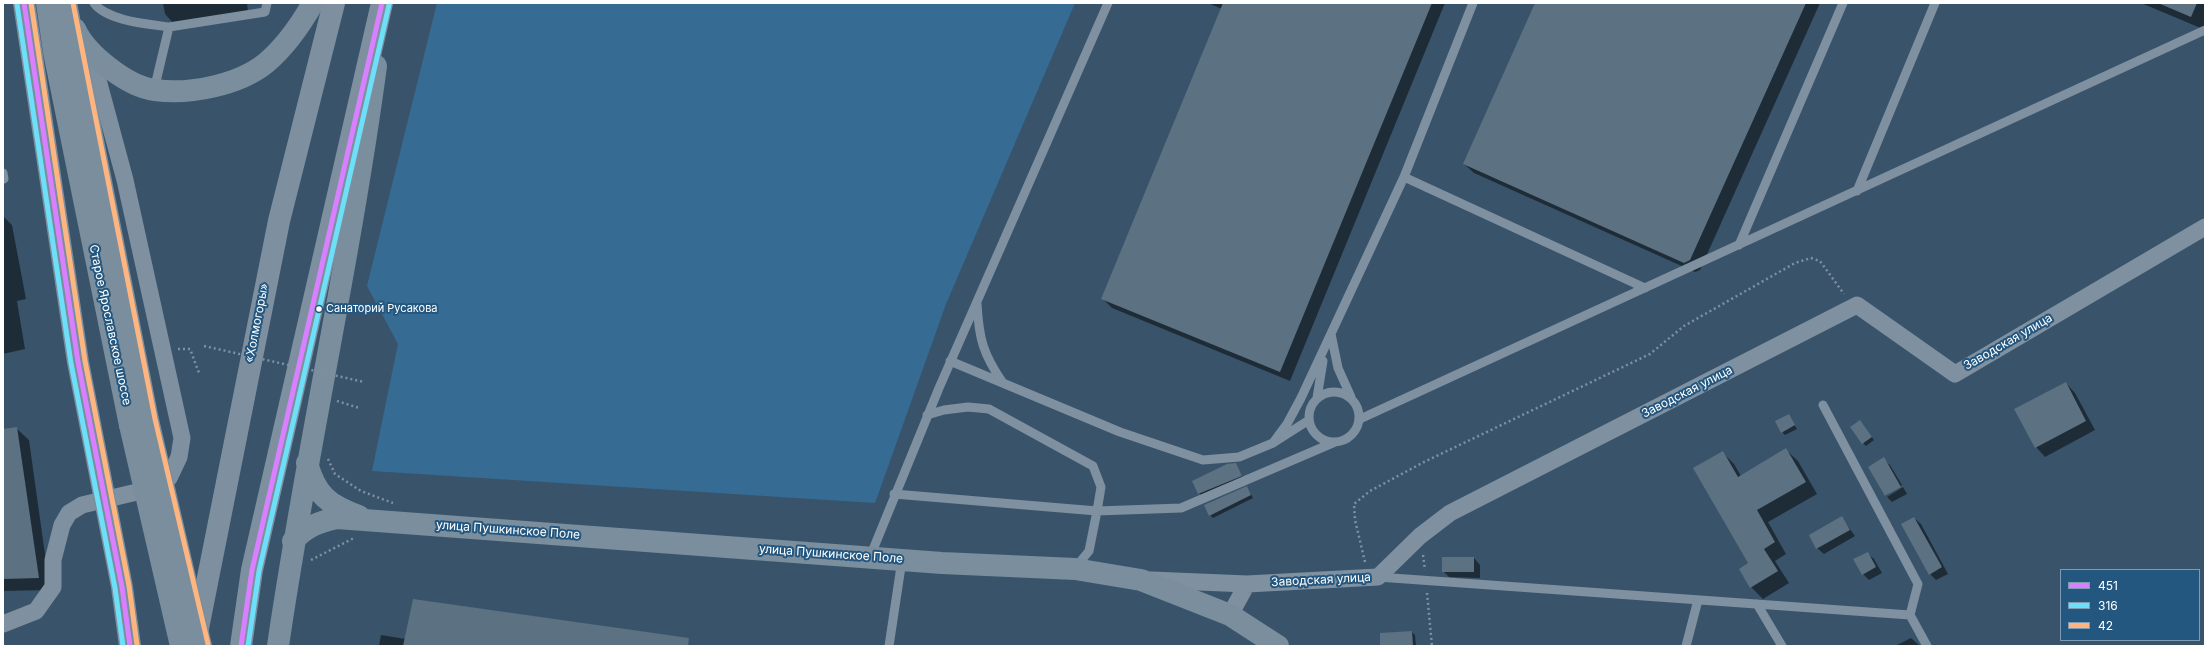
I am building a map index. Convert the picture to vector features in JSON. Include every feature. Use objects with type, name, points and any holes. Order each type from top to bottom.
[{"type":"highway","name":"«Холмогоры»","points":[[195,646],[259,312],[279,220],[334,3]]},
{"type":"highway","points":[[241,646],[252,570],[383,3]]},
{"type":"main road","points":[[24,3],[78,362],[122,587],[130,646]]},
{"type":"main road","points":[[60,5],[77,34],[92,54],[121,76],[154,90],[193,91],[230,83],[265,63],[302,22],[313,3]]},
{"type":"main road","points":[[278,646],[293,541],[316,459],[363,165],[383,3]]},
{"type":"main road","name":"Старое Ярославское шоссе","points":[[60,5],[180,646]]},
{"type":"main road","name":"Старое Ярославское шоссе","points":[[139,422],[201,646]]},
{"type":"main road","name":"улица Пушкинское Поле","points":[[316,459],[312,482],[321,495],[340,509],[368,519]]},
{"type":"main road","name":"улица Пушкинское Поле","points":[[293,541],[303,530],[319,522],[337,518],[368,519],[902,560],[1075,569],[1141,580],[1230,615],[1278,646]]},
{"type":"street","points":[[3,624],[36,611],[53,587],[53,560],[62,525],[69,513],[82,505],[158,487],[169,478],[179,457],[182,438],[125,180],[92,54]]},
{"type":"street","name":"Заводская улица","points":[[1141,580],[1247,584],[1373,577],[1420,536],[1450,513],[1857,305],[1955,374],[2205,227]]},
{"type":"street","points":[[1230,615],[1247,584]]},
{"type":"lane","points":[[94,3],[98,8],[125,20],[169,27],[265,12],[267,3]]},
{"type":"lane","points":[[870,557],[894,494],[950,361],[1108,3]]},
{"type":"lane","points":[[1273,443],[1287,424],[1301,398],[1404,177],[1473,3]]},
{"type":"lane","points":[[1739,245],[1843,3]]},
{"type":"lane","points":[[1857,191],[1935,3]]},
{"type":"lane","points":[[154,90],[169,27]]},
{"type":"lane","points":[[1360,419],[2205,30]]},
{"type":"lane","points":[[1404,177],[1644,288]]},
{"type":"lane","points":[[976,303],[982,344],[989,362],[1003,383]]},
{"type":"lane","points":[[894,494],[1097,511],[1181,508],[1335,442],[1347,439],[1356,431],[1360,419],[1358,407],[1351,397],[1338,368],[1331,334]]},
{"type":"lane","points":[[1317,398],[1321,369],[1331,334]]},
{"type":"lane","points":[[950,361],[1120,432],[1203,460],[1239,457],[1273,443],[1309,420]]},
{"type":"lane","points":[[1335,442],[1323,440],[1314,432],[1309,420],[1310,408],[1317,398],[1328,392],[1340,392],[1351,397]]},
{"type":"lane","points":[[1823,405],[1918,584],[1910,615],[1927,646]]},
{"type":"lane","points":[[927,415],[944,410],[968,407],[989,409],[1093,466],[1101,486],[1097,511],[1089,551],[1075,569]]},
{"type":"lane","points":[[889,646],[902,560]]},
{"type":"lane","points":[[1373,577],[1910,615]]},
{"type":"lane","points":[[1686,646],[1698,600]]},
{"type":"lane","points":[[1757,604],[1782,646]]},
{"type":"path","points":[[1373,577],[1354,520],[1354,504],[1370,491],[1424,462],[1650,354],[1684,326],[1795,263],[1811,258],[1820,261],[1840,290],[1857,305]]},
{"type":"path","points":[[204,346],[364,382]]},
{"type":"path","points":[[333,400],[359,408]]},
{"type":"path","points":[[316,459],[335,474],[361,491],[394,503]]},
{"type":"shaded area","points":[[437,3],[1075,3],[946,304],[875,503],[372,471],[398,344],[367,286]]},
{"type":"building","points":[[1223,3],[1432,3],[1280,372],[1101,299]]},
{"type":"building","points":[[1535,3],[1806,3],[1690,260],[1684,263],[1463,164]]},
{"type":"building","points":[[2158,3],[2197,3],[2191,17]]},
{"type":"building","points":[[2066,382],[2086,421],[2035,448],[2014,409]]},
{"type":"building","points":[[1789,414],[1795,425],[1781,433],[1775,421]]},
{"type":"building","points":[[1860,420],[1872,437],[1862,444],[1850,427]]},
{"type":"building","points":[[17,427],[39,578],[3,579],[3,429]]},
{"type":"building","points":[[1786,448],[1806,482],[1757,510],[1775,542],[1764,549],[1778,571],[1750,588],[1739,569],[1748,563],[1693,468],[1723,451],[1738,477]]},
{"type":"building","points":[[1884,457],[1901,487],[1885,496],[1868,467]]},
{"type":"building","points":[[1236,463],[1242,476],[1198,494],[1192,481],[1227,464]]},
{"type":"building","points":[[1247,486],[1251,495],[1209,516],[1204,505]]},
{"type":"building","points":[[1842,516],[1850,530],[1816,549],[1809,535]]},
{"type":"building","points":[[1914,517],[1942,567],[1929,575],[1901,524]]},
{"type":"building","points":[[1868,552],[1876,567],[1862,575],[1853,559]]},
{"type":"building","points":[[1442,557],[1474,557],[1474,572],[1442,572]]},
{"type":"building","points":[[413,599],[689,638],[688,646],[403,646]]},
{"type":"building","points":[[1412,631],[1413,646],[1380,646],[1380,633]]},
{"type":"transit line","name":"451","points":[[24,3],[78,362],[122,587],[130,646]]},
{"type":"transit line","name":"42","points":[[31,3],[85,361],[129,586],[137,645]]},
{"type":"transit line","name":"42","points":[[73,3],[155,419],[208,644]]},
{"type":"transit line","name":"451","points":[[241,646],[252,570],[382,3]]},
{"type":"transit line","name":"316","points":[[17,4],[71,363],[115,588],[123,646]]},
{"type":"transit line","name":"316","points":[[248,646],[259,571],[389,5]]},
{"type":"place","name":"Санаторий Русакова","points":[[319,309]]}]
